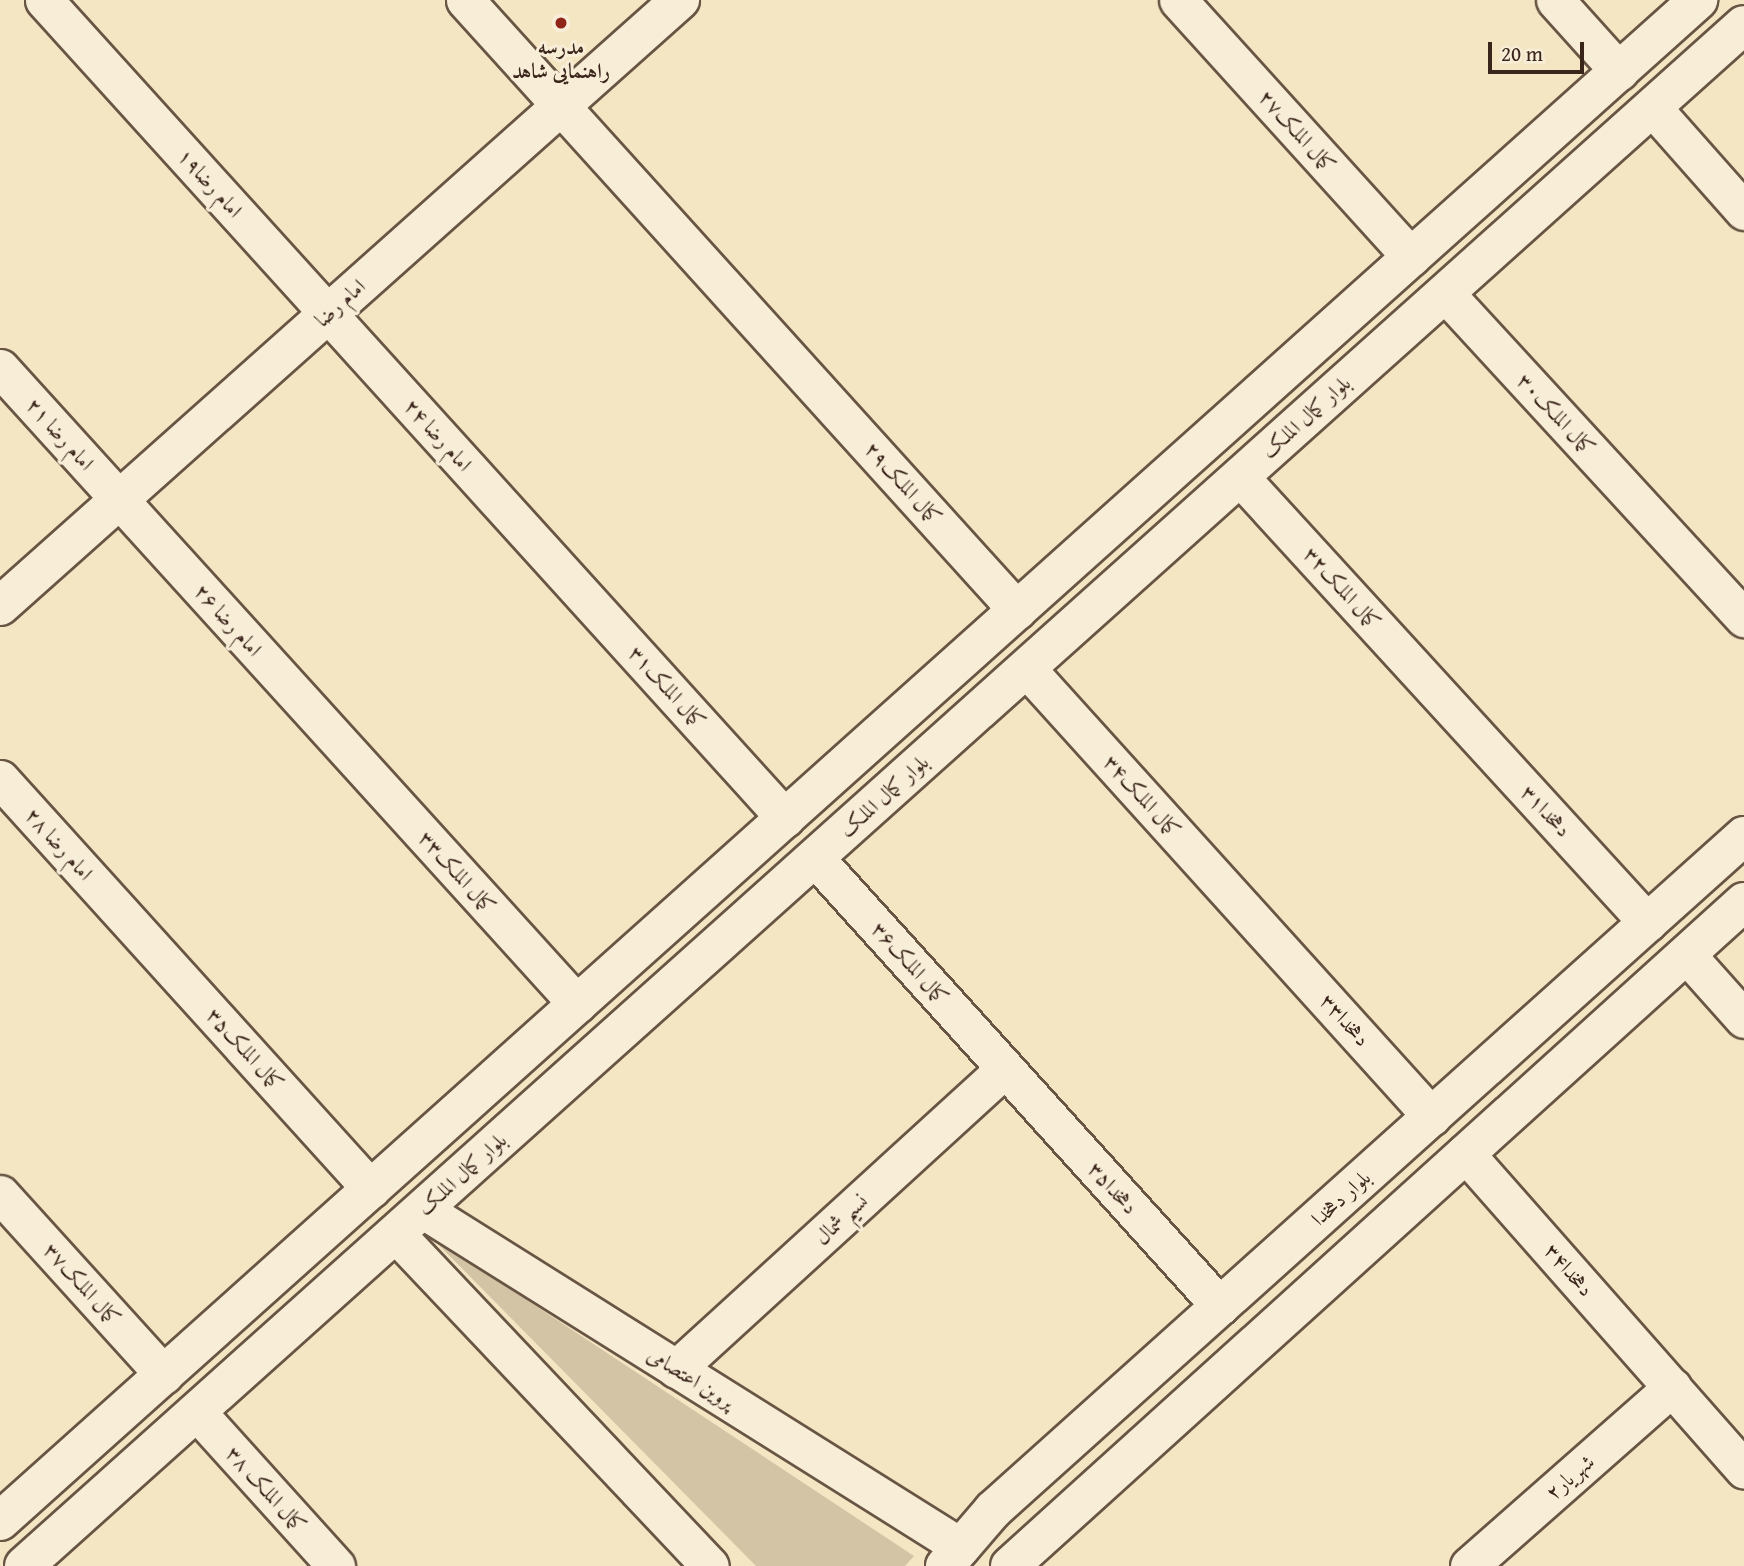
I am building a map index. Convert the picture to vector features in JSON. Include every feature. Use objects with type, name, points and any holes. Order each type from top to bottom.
[{"type":"street","name":"امام رضا۱۹","points":[[44,0],[328,314]]},
{"type":"street","name":"کمال الملک۲۹","points":[[465,0],[1017,610]]},
{"type":"street","name":"امام رضا","points":[[0,606],[680,0]]},
{"type":"street","points":[[1555,0],[1619,71]]},
{"type":"street","points":[[0,1521],[1698,0]]},
{"type":"street","points":[[1740,0],[1744,5]]},
{"type":"street","name":"کمال الملک۲۷","points":[[1180,2],[1411,257]]},
{"type":"street","name":"بلوار کمال الملک","points":[[24,1566],[1744,25]]},
{"type":"street","points":[[1652,107],[1744,211]]},
{"type":"street","name":"کمال الملک۳۰","points":[[1445,293],[1744,618]]},
{"type":"street","name":"امام رضا ۲۴","points":[[328,314],[549,557]]},
{"type":"street","name":"امام رضا ۲۱","points":[[0,368],[120,500]]},
{"type":"street","name":"کمال الملک۳۲","points":[[1240,477],[1443,700]]},
{"type":"street","name":"امام رضا ۲۶","points":[[120,500],[337,739]]},
{"type":"street","name":"کمال الملک۳۱","points":[[549,557],[785,818]]},
{"type":"street","name":"کمال الملک۳۴","points":[[1026,668],[1258,924]]},
{"type":"street","name":"دهخدا۳۱","points":[[1443,700],[1648,923]]},
{"type":"street","name":"کمال الملک۳۳","points":[[337,739],[577,1004]]},
{"type":"street","name":"امام رضا ۲۸","points":[[0,779],[118,910]]},
{"type":"street","name":"بلوار دهخدا","points":[[953,1557],[993,1510],[1744,836]]},
{"type":"street","name":"کمال الملک۳۶","points":[[815,858],[1005,1069]]},
{"type":"street","points":[[1010,1566],[1744,902]]},
{"type":"street","name":"کمال الملک۳۵","points":[[118,910],[371,1189]]},
{"type":"street","points":[[679,913],[711,950]]},
{"type":"street","name":"دهخدا۳۳","points":[[1258,924],[1432,1117]]},
{"type":"street","points":[[1686,954],[1744,1019]]},
{"type":"street","name":"دهخدا۳۵","points":[[1005,1069],[1220,1306]]},
{"type":"street","name":"نسیم شمال","points":[[676,1369],[1005,1069]]},
{"type":"street","name":"دهخدا۳۴","points":[[1465,1153],[1744,1469]]},
{"type":"street","name":"کمال الملک۳۷","points":[[0,1194],[163,1375]]},
{"type":"street","points":[[409,1221],[710,1566]]},
{"type":"street","name":"پروین اعتصامی","points":[[409,1221],[676,1369],[953,1557]]},
{"type":"street","name":"شهریار۲","points":[[1469,1566],[1672,1387]]},
{"type":"street","name":"کمال الملک ۳۸","points":[[197,1411],[336,1566]]},
{"type":"shaded area","points":[[430,1236],[914,1556],[905,1566],[756,1566]]},
{"type":"place","name":"مدرسه راهنمایی شاهد","points":[[561,23]]}]
